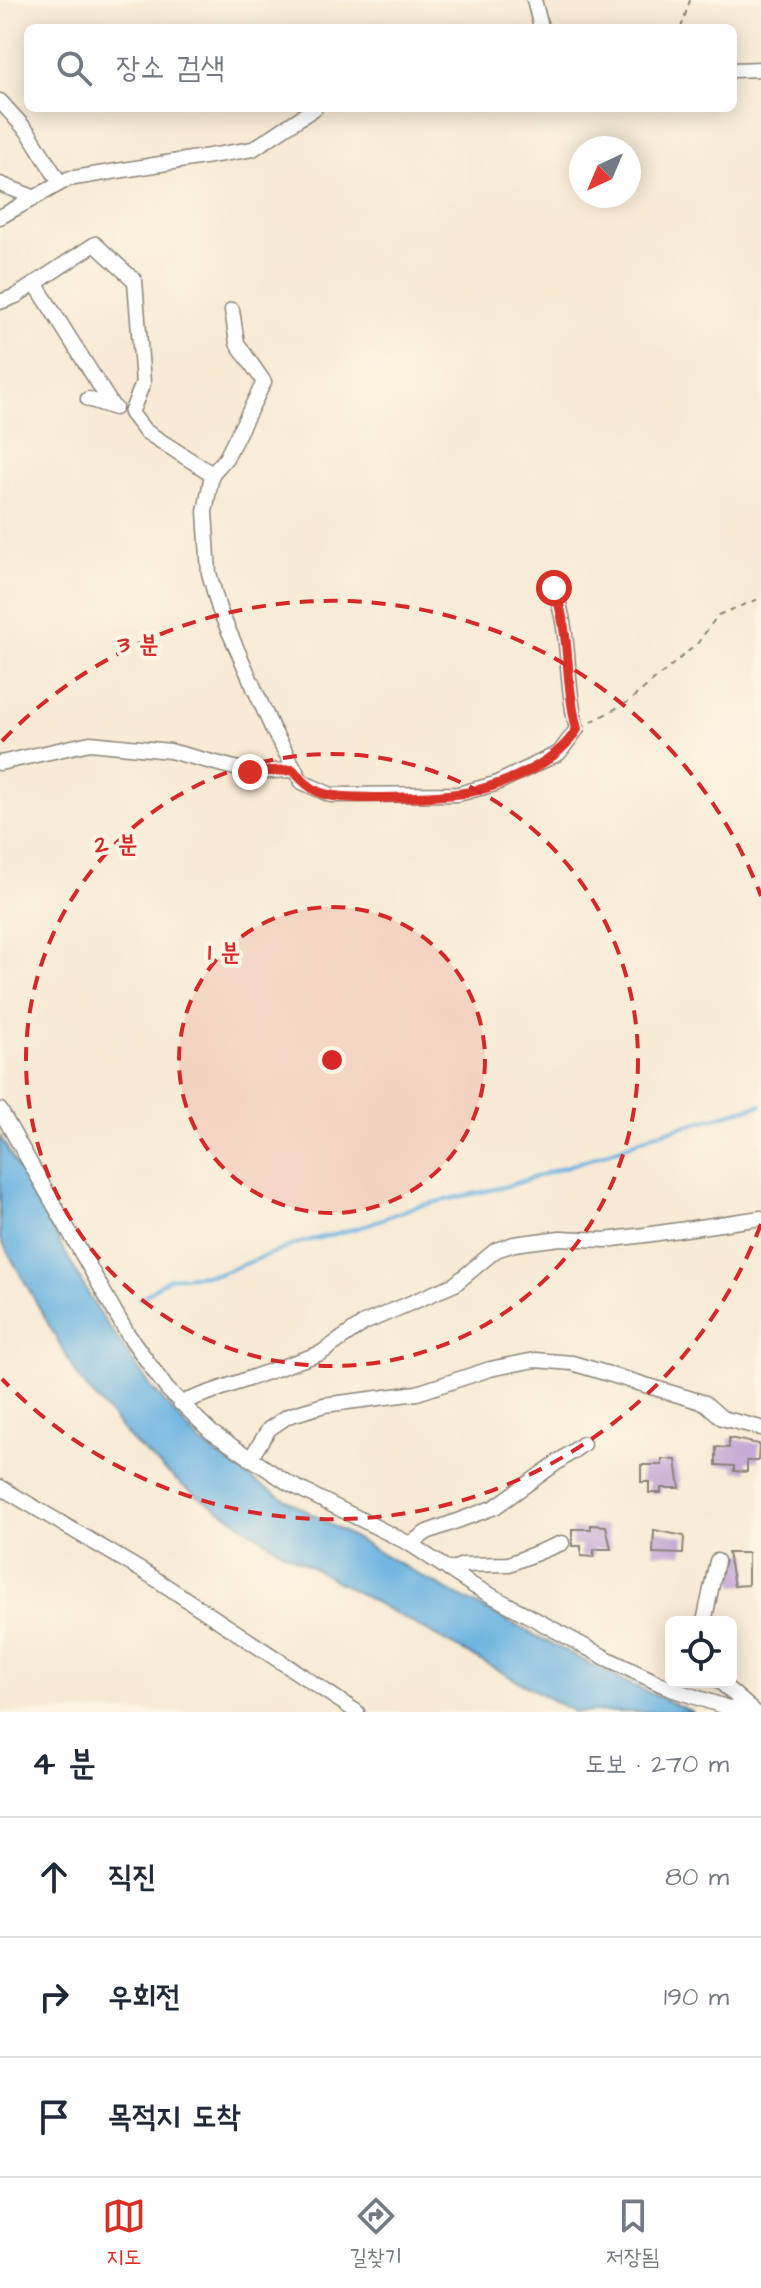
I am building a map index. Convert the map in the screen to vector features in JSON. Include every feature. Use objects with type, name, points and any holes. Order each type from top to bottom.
[{"type":"street","points":[[534,0],[540,24]]},
{"type":"street","points":[[737,70],[761,69]]},
{"type":"street","points":[[0,101],[29,133],[60,183]]},
{"type":"street","points":[[0,217],[60,183],[253,149],[309,112]]},
{"type":"street","points":[[0,184],[33,197]]},
{"type":"street","points":[[0,302],[95,244],[135,281],[143,383],[131,413]]},
{"type":"street","points":[[35,283],[113,407]]},
{"type":"street","points":[[232,310],[237,343],[264,382],[226,458],[212,474],[205,512],[211,586],[293,770],[302,782],[323,794],[458,794],[495,784],[559,753],[577,729],[571,706],[569,645],[554,588]]},
{"type":"street","points":[[88,399],[131,413],[145,431],[212,474]]},
{"type":"street","points":[[0,763],[90,743],[193,755],[250,772],[293,770]]},
{"type":"street","points":[[0,1110],[108,1303],[180,1403],[211,1432],[288,1483],[410,1544],[449,1570],[631,1670],[671,1689],[741,1712]]},
{"type":"street","points":[[180,1403],[321,1353],[364,1323],[455,1284],[496,1250],[514,1244],[560,1238],[605,1240],[761,1218]]},
{"type":"street","points":[[250,1459],[269,1429],[288,1416],[324,1405],[417,1393],[490,1369],[535,1360],[572,1363],[705,1403],[722,1418],[761,1428]]},
{"type":"street","points":[[410,1544],[427,1532],[495,1507],[583,1444]]},
{"type":"street","points":[[0,1487],[151,1576],[357,1712]]},
{"type":"street","points":[[449,1570],[463,1565],[509,1564],[562,1543]]},
{"type":"street","points":[[705,1616],[717,1561]]},
{"type":"street","points":[[727,1688],[755,1712]]},
{"type":"path","points":[[682,24],[690,0]]},
{"type":"path","points":[[577,729],[628,702],[697,644],[718,615],[761,598]]},
{"type":"water","points":[[0,1136],[98,1311],[151,1387],[201,1443],[259,1484],[432,1582],[621,1680],[693,1712],[574,1712],[280,1550],[183,1486],[133,1442],[80,1380],[0,1238]]},
{"type":"building","points":[[729,1438],[759,1444],[758,1461],[747,1461],[747,1472],[734,1471],[734,1466],[716,1465],[716,1447],[729,1448]]},
{"type":"building","points":[[662,1459],[676,1460],[680,1488],[661,1488],[661,1493],[649,1493],[649,1482],[641,1482],[641,1465],[662,1465]]},
{"type":"building","points":[[591,1525],[606,1526],[611,1549],[594,1549],[594,1557],[581,1556],[581,1546],[572,1546],[572,1529],[591,1529]]},
{"type":"building","points":[[654,1530],[684,1536],[683,1554],[653,1553]]},
{"type":"building","points":[[728,1553],[748,1553],[748,1585],[734,1586]]},
{"type":"waterway","points":[[140,1299],[169,1278],[219,1274],[299,1243],[358,1228],[414,1207],[508,1186],[652,1135],[761,1105]]},
{"type":"route","points":[[250,772],[264,774],[293,770],[302,782],[323,794],[458,794],[495,784],[559,753],[577,729],[571,706],[569,645],[554,588]]}]
